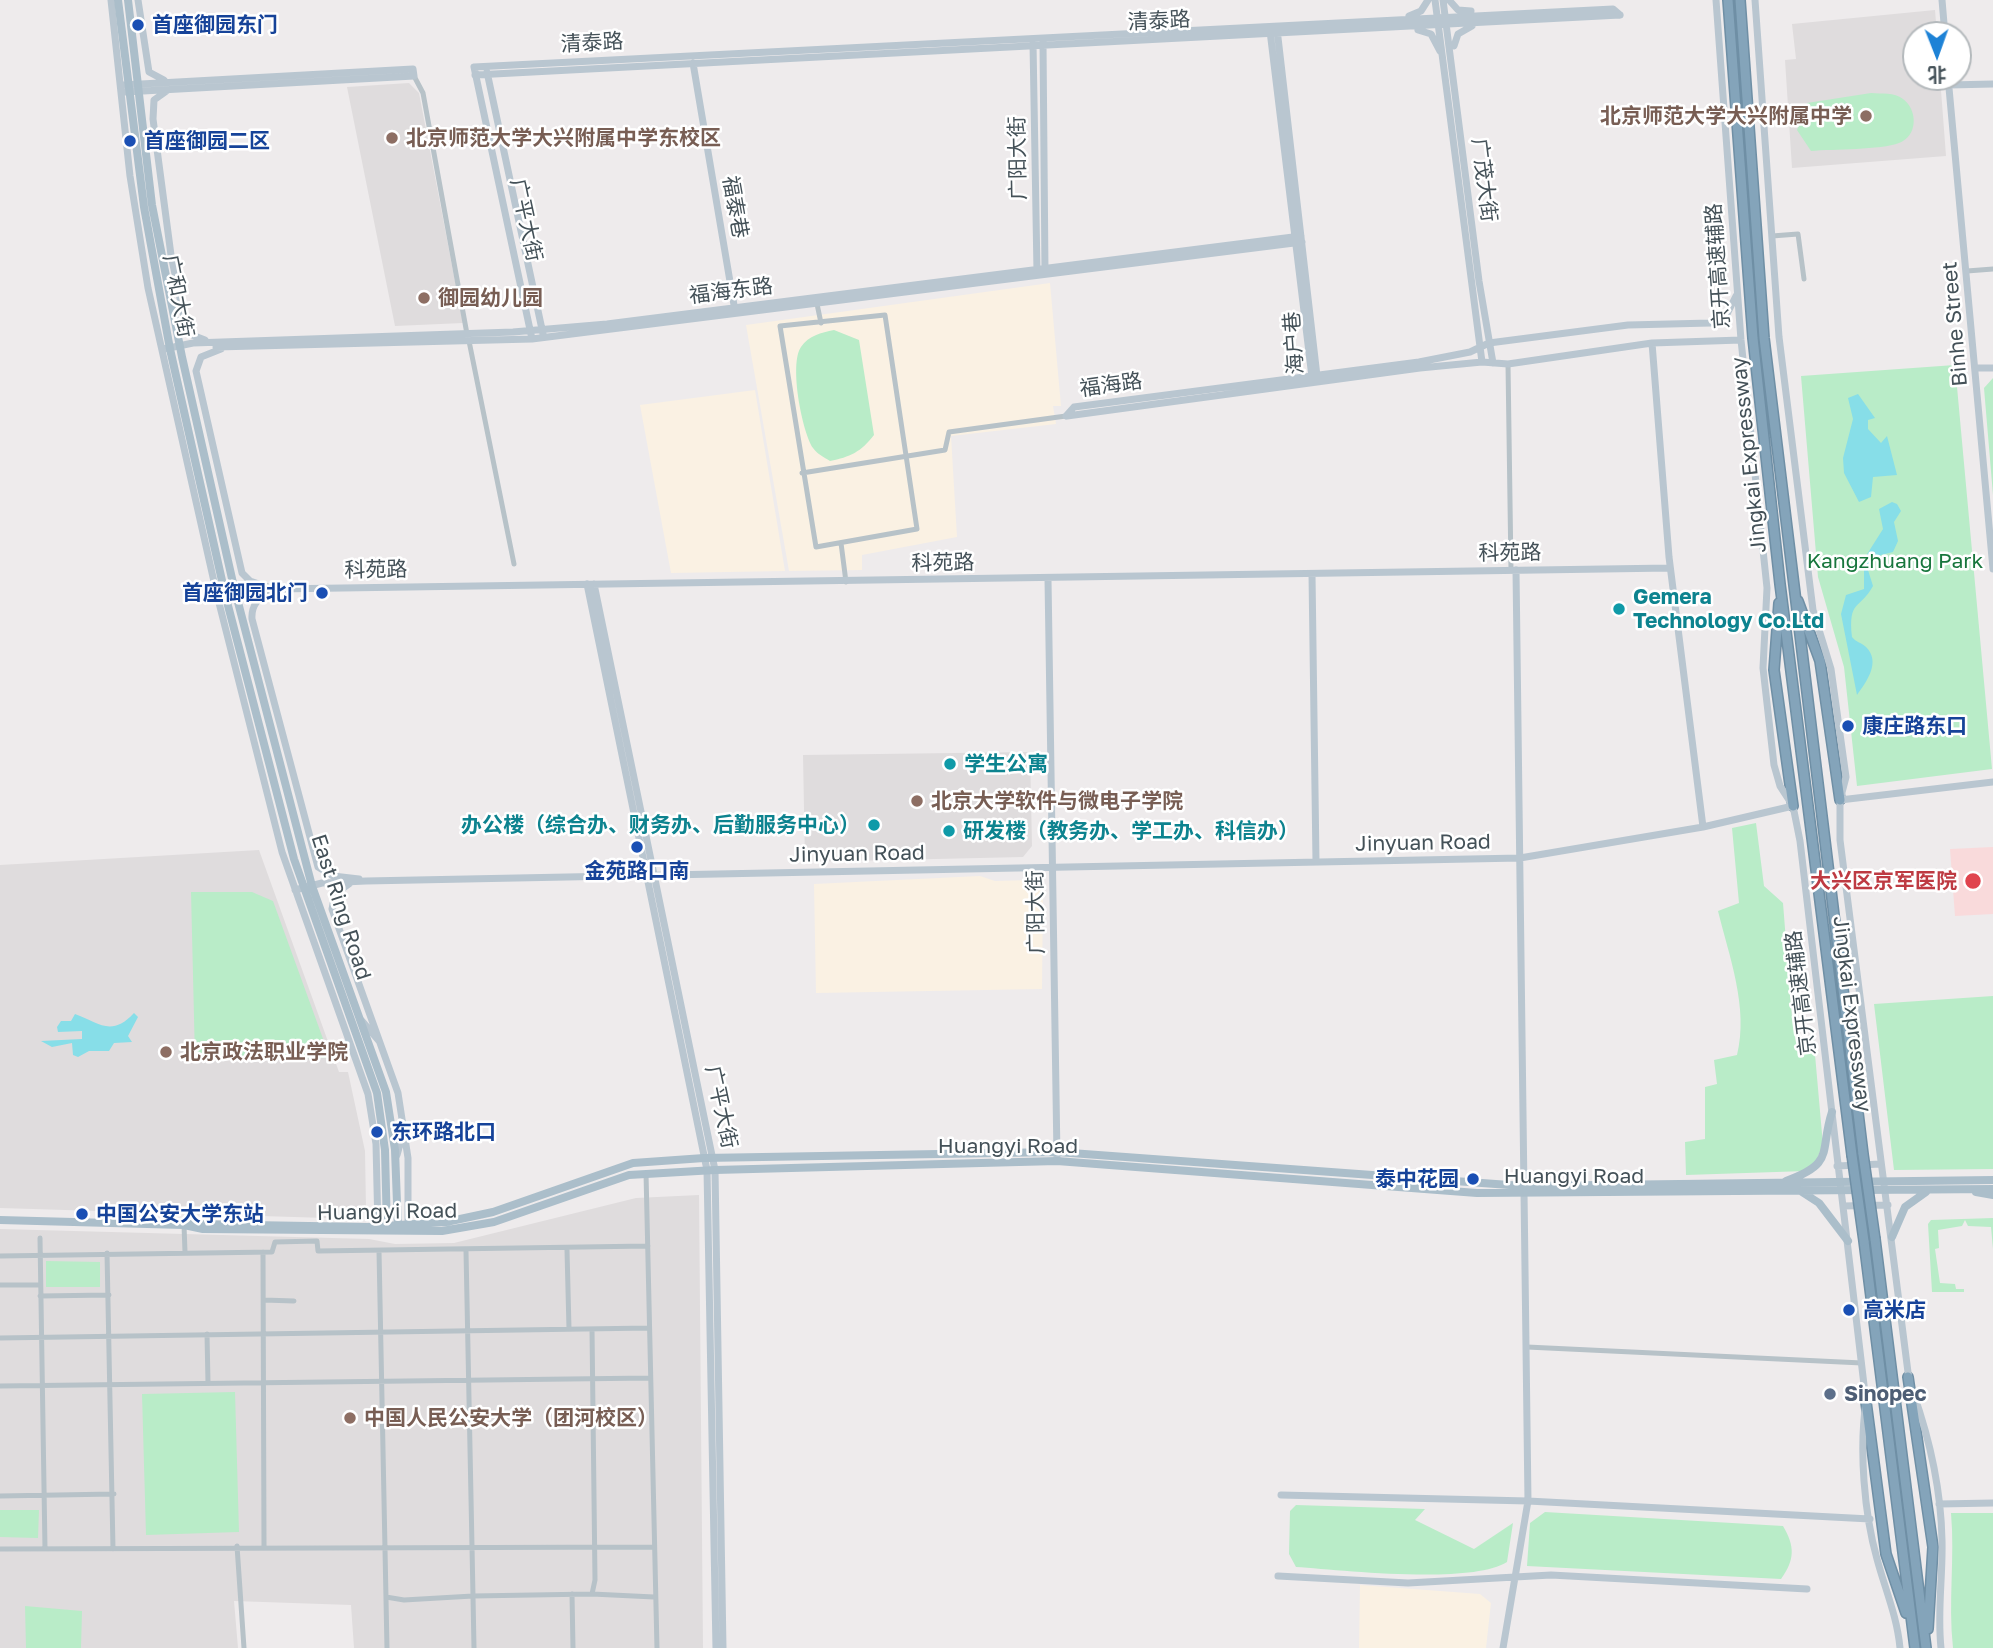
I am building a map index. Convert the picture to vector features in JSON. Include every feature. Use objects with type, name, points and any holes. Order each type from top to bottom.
[{"type":"highway","name":"Jingkai Expressway","points":[[1728,0],[1754,338],[1780,584],[1915,1648]]},
{"type":"highway","name":"Jingkai Expressway","points":[[1740,0],[1764,338],[1792,584],[1926,1648]]},
{"type":"highway","points":[[1780,584],[1774,670],[1793,806]]},
{"type":"highway","points":[[1792,584],[1820,661],[1840,800]]},
{"type":"highway","points":[[1908,1377],[1933,1547],[1926,1648]]},
{"type":"highway","points":[[1866,1402],[1886,1554],[1915,1648]]},
{"type":"main road","name":"广和大街","points":[[118,0],[144,207],[221,595]]},
{"type":"main road","name":"广和大街","points":[[128,0],[134,48],[129,88],[172,307],[171,350],[201,439],[235,593]]},
{"type":"main road","name":"East Ring Road","points":[[235,593],[302,848],[303,888],[353,999],[386,1091],[396,1160],[398,1230]]},
{"type":"main road","name":"East Ring Road","points":[[221,595],[303,888],[374,1083],[383,1127],[382,1230]]},
{"type":"main road","points":[[1780,1183],[1807,1173],[1821,1159],[1828,1145],[1832,1112]]},
{"type":"main road","name":"Huangyi Road","points":[[408,1229],[442,1231],[494,1222],[609,1181],[646,1173],[1057,1156]]},
{"type":"main road","name":"Huangyi Road","points":[[0,1220],[184,1225],[204,1222],[398,1230],[493,1212],[634,1163],[709,1158],[1057,1156],[1523,1190],[1800,1191],[1840,1187]]},
{"type":"main road","points":[[1840,1187],[1993,1180]]},
{"type":"main road","name":"Huangyi Road","points":[[1523,1190],[1780,1183],[1840,1187]]},
{"type":"main road","points":[[1884,1186],[1928,1190],[1993,1189]]},
{"type":"main road","points":[[1970,1189],[1993,1195]]},
{"type":"main road","points":[[1892,1237],[1905,1207],[1928,1190]]},
{"type":"main road","points":[[1800,1191],[1819,1203],[1848,1241]]},
{"type":"street","points":[[111,0],[129,88],[414,76],[423,93],[468,337],[514,564]]},
{"type":"street","points":[[138,0],[149,72]]},
{"type":"street","points":[[1403,19],[1422,11],[1428,0]]},
{"type":"street","name":"广茂大街","points":[[1436,0],[1444,21],[1453,68],[1493,363]]},
{"type":"street","points":[[1446,0],[1458,10],[1496,15]]},
{"type":"street","name":"广茂大街","points":[[1446,0],[1444,61],[1482,362]]},
{"type":"street","name":"京开高速辅路","points":[[1716,0],[1741,340],[1767,588],[1763,668],[1774,765],[1780,786],[1793,806],[1822,1015],[1837,1166],[1866,1402],[1861,1434],[1870,1519],[1877,1558],[1896,1616],[1900,1648]]},
{"type":"street","points":[[1755,0],[1779,337],[1813,610],[1832,669],[1846,777],[1840,800],[1840,840],[1908,1377],[1931,1446],[1939,1503],[1942,1541],[1938,1620],[1941,1648]]},
{"type":"street","points":[[1942,0],[1944,21]]},
{"type":"street","name":"清泰路","points":[[486,70],[694,62],[1273,30],[1396,27],[1444,21],[1496,15],[1613,9],[1620,15],[1484,23],[1444,21],[1403,19],[1273,30]]},
{"type":"street","points":[[1453,68],[1454,41],[1458,34],[1484,23]]},
{"type":"street","points":[[1396,27],[1431,34],[1444,61]]},
{"type":"street","name":"海户巷","points":[[1273,30],[1315,383]]},
{"type":"street","name":"广阳大街","points":[[1041,273],[1043,42]]},
{"type":"street","name":"清泰路","points":[[475,71],[1033,43]]},
{"type":"street","name":"广阳大街","points":[[1033,43],[1041,273]]},
{"type":"street","points":[[134,48],[149,72],[161,80],[177,85]]},
{"type":"street","name":"福泰巷","points":[[694,62],[735,312]]},
{"type":"street","name":"广平大街","points":[[486,70],[543,334]]},
{"type":"street","name":"广平大街","points":[[475,71],[532,335]]},
{"type":"street","points":[[1972,85],[1993,84]]},
{"type":"street","points":[[177,85],[159,94],[152,107],[160,181],[182,311],[186,327],[192,335],[199,339],[237,344]]},
{"type":"street","name":"Binhe Street","points":[[1952,91],[1993,569]]},
{"type":"street","points":[[153,212],[160,181]]},
{"type":"street","points":[[1772,236],[1798,234],[1804,279]]},
{"type":"street","name":"福海东路","points":[[171,350],[237,344],[543,334],[735,312],[1298,239]]},
{"type":"street","points":[[1967,271],[1993,269]]},
{"type":"street","name":"福海东路","points":[[735,312],[817,304],[1041,273]]},
{"type":"street","name":"福海路","points":[[1066,416],[1074,407],[1419,362],[1470,352],[1489,343],[1635,324],[1711,323],[1726,316],[1738,293]]},
{"type":"street","points":[[817,304],[821,323]]},
{"type":"street","points":[[172,307],[192,335]]},
{"type":"street","points":[[885,315],[917,529],[816,547],[780,326],[821,323],[885,315]]},
{"type":"street","name":"福海路","points":[[1066,416],[1482,362],[1508,364],[1652,343],[1741,340]]},
{"type":"street","points":[[1652,343],[1670,568],[1703,827]]},
{"type":"street","points":[[237,344],[209,351],[201,357],[196,371],[242,573]]},
{"type":"street","points":[[1503,1648],[1528,1502],[1521,858],[1508,364]]},
{"type":"street","points":[[1977,368],[1993,368]]},
{"type":"street","points":[[201,439],[204,406]]},
{"type":"street","points":[[802,473],[945,450],[949,432],[1066,416]]},
{"type":"street","points":[[841,543],[846,582]]},
{"type":"street","points":[[227,556],[250,581],[276,589]]},
{"type":"street","name":"科苑路","points":[[221,595],[276,589],[1670,568]]},
{"type":"street","points":[[1312,574],[1316,862]]},
{"type":"street","name":"广阳大街","points":[[1048,579],[1057,1156]]},
{"type":"street","name":"广平大街","points":[[590,584],[711,1170],[723,1648]]},
{"type":"street","points":[[276,589],[261,597],[251,611],[318,867]]},
{"type":"street","points":[[221,595],[244,705],[266,789],[303,888],[328,986],[357,1064],[373,1118],[382,1230]]},
{"type":"street","points":[[255,668],[258,641]]},
{"type":"street","points":[[260,685],[276,708]]},
{"type":"street","points":[[244,705],[260,732]]},
{"type":"street","points":[[266,789],[268,762]]},
{"type":"street","points":[[1840,800],[1993,782]]},
{"type":"street","name":"Jinyuan Road","points":[[303,888],[366,881],[1521,858],[1703,827],[1793,806]]},
{"type":"street","points":[[302,848],[318,867],[333,876],[366,881]]},
{"type":"street","points":[[354,882],[340,889],[331,900],[382,1044],[405,1126],[408,1229]]},
{"type":"street","points":[[325,948],[328,986]]},
{"type":"street","points":[[353,964],[353,999]]},
{"type":"street","points":[[361,1020],[382,1044]]},
{"type":"street","points":[[357,1064],[374,1083]]},
{"type":"street","points":[[396,1160],[405,1126]]},
{"type":"street","points":[[1837,1166],[1881,1164]]},
{"type":"street","name":"广平大街","points":[[711,1170],[716,1648]]},
{"type":"street","points":[[646,1173],[657,1648]]},
{"type":"street","points":[[1843,1206],[1888,1205]]},
{"type":"street","points":[[184,1225],[185,1252]]},
{"type":"street","points":[[40,1238],[45,1549]]},
{"type":"street","points":[[0,1256],[272,1252],[275,1242],[317,1241],[318,1251],[648,1247]]},
{"type":"street","points":[[567,1250],[569,1329]]},
{"type":"street","points":[[379,1251],[387,1648]]},
{"type":"street","points":[[466,1251],[474,1648]]},
{"type":"street","points":[[263,1252],[266,1382],[264,1547]]},
{"type":"street","points":[[107,1253],[114,1494],[113,1549]]},
{"type":"street","points":[[0,1285],[40,1285]]},
{"type":"street","points":[[40,1296],[108,1295]]},
{"type":"street","points":[[264,1300],[294,1301]]},
{"type":"street","points":[[0,1338],[649,1328]]},
{"type":"street","points":[[592,1329],[592,1594]]},
{"type":"street","points":[[207,1334],[208,1383]]},
{"type":"street","points":[[1527,1348],[1862,1363]]},
{"type":"street","points":[[0,1386],[650,1378]]},
{"type":"street","points":[[0,1496],[114,1494]]},
{"type":"street","points":[[1281,1495],[1528,1502],[1870,1519]]},
{"type":"street","points":[[1939,1503],[1993,1503]]},
{"type":"street","points":[[0,1549],[237,1546],[472,1549],[653,1547]]},
{"type":"street","points":[[237,1546],[244,1648]]},
{"type":"street","points":[[1278,1576],[1408,1583],[1516,1576],[1807,1588]]},
{"type":"street","points":[[572,1594],[573,1648]]},
{"type":"street","points":[[386,1597],[404,1600],[592,1594],[654,1597]]},
{"type":"shaded area","name":"北京师范大学大兴附属中学","points":[[1935,10],[1936,21],[1902,21],[1902,91],[1941,91],[1946,156],[1792,168],[1785,60],[1796,59],[1792,24]]},
{"type":"shaded area","name":"北京师范大学大兴附属中学东校区","points":[[409,83],[419,93],[463,323],[395,326],[347,87]]},
{"type":"shaded area","points":[[1050,283],[1061,406],[1053,406],[1056,424],[951,436],[957,537],[862,555],[862,570],[789,571],[746,325]]},
{"type":"shaded area","points":[[755,390],[785,571],[671,573],[640,405]]},
{"type":"shaded area","name":"北京大学软件与微电子学院","points":[[1030,752],[1032,846],[1023,857],[805,862],[803,755]]},
{"type":"shaded area","name":"大兴区京军医院","points":[[1993,847],[1993,914],[1955,916],[1950,849]]},
{"type":"shaded area","name":"北京政法职业学院","points":[[259,850],[339,1072],[348,1072],[365,1151],[366,1209],[359,1219],[0,1208],[0,865]]},
{"type":"shaded area","points":[[980,876],[995,881],[1031,880],[1038,882],[1043,889],[1042,989],[816,993],[814,884]]},
{"type":"shaded area","name":"中国人民公安大学（团河校区）","points":[[699,1195],[703,1648],[354,1648],[351,1605],[234,1601],[238,1648],[0,1648],[0,1229],[369,1239],[395,1244],[454,1243],[636,1198]]},
{"type":"shaded area","points":[[1360,1585],[1480,1594],[1491,1603],[1486,1648],[1359,1648]]},
{"type":"green space","points":[[1871,93],[1896,95],[1908,104],[1914,122],[1910,135],[1905,140],[1881,147],[1811,151],[1797,130],[1807,103]]},
{"type":"green space","points":[[834,330],[859,340],[874,435],[855,453],[830,461],[815,450],[809,439],[798,398],[796,368],[804,343],[816,335]]},
{"type":"green space","name":"Kangzhuang Park","points":[[1955,365],[1992,769],[1857,786],[1844,667],[1818,577],[1801,376]]},
{"type":"green space","points":[[1993,378],[1993,495],[1984,388]]},
{"type":"green space","points":[[1756,823],[1764,886],[1783,903],[1797,1049],[1813,1032],[1823,1145],[1815,1163],[1806,1171],[1686,1175],[1685,1142],[1705,1139],[1705,1087],[1717,1084],[1714,1060],[1737,1055],[1741,1019],[1739,1001],[1718,911],[1739,903],[1732,828]]},
{"type":"green space","points":[[191,892],[252,892],[273,901],[330,1058],[195,1059]]},
{"type":"green space","points":[[1993,996],[1993,1169],[1894,1170],[1874,1004]]},
{"type":"green space","points":[[1993,1218],[1993,1249],[1991,1227],[1968,1226],[1965,1220],[1962,1226],[1938,1230],[1939,1248],[1935,1249],[1940,1283],[1955,1284],[1956,1289],[1964,1289],[1964,1292],[1932,1292],[1928,1224],[1931,1220]]},
{"type":"green space","points":[[46,1261],[100,1262],[100,1287],[46,1287]]},
{"type":"green space","points":[[235,1392],[239,1532],[146,1535],[142,1394]]},
{"type":"green space","points":[[1296,1505],[1425,1509],[1415,1520],[1474,1549],[1513,1523],[1507,1562],[1489,1569],[1436,1574],[1373,1573],[1296,1567],[1289,1554],[1290,1511]]},
{"type":"green space","points":[[0,1510],[39,1510],[38,1538],[0,1537]]},
{"type":"green space","points":[[1545,1512],[1783,1526],[1790,1540],[1791,1559],[1781,1579],[1527,1566],[1530,1523]]},
{"type":"green space","points":[[1951,1513],[1993,1513],[1993,1648],[1953,1648]]},
{"type":"green space","points":[[25,1606],[82,1611],[81,1648],[26,1648]]},
{"type":"water","points":[[1858,394],[1875,418],[1868,420],[1868,429],[1881,443],[1887,436],[1897,475],[1873,477],[1871,497],[1859,502],[1844,473],[1843,458],[1853,419],[1848,398]]},
{"type":"water","points":[[1892,502],[1897,504],[1901,511],[1894,522],[1898,541],[1893,552],[1881,555],[1868,570],[1873,586],[1853,610],[1852,637],[1866,647],[1872,659],[1871,671],[1857,695],[1841,614],[1846,595],[1864,589],[1864,559],[1883,529],[1879,509]]},
{"type":"water","points":[[134,1013],[138,1017],[128,1036],[132,1042],[114,1043],[109,1051],[89,1051],[78,1057],[73,1055],[72,1043],[52,1047],[41,1041],[82,1039],[82,1031],[58,1032],[57,1027],[61,1021],[71,1021],[75,1014],[104,1026],[111,1026],[126,1021]]},
{"type":"place","name":"首座御园东门","points":[[138,25]]},
{"type":"place","name":"北京师范大学大兴附属中学","points":[[1866,116]]},
{"type":"place","name":"北京师范大学大兴附属中学东校区","points":[[392,138]]},
{"type":"place","name":"首座御园二区","points":[[130,141]]},
{"type":"place","name":"御园幼儿园","points":[[424,298]]},
{"type":"place","name":"首座御园北门","points":[[322,593]]},
{"type":"place","name":"Gemera Technology Co.Ltd","points":[[1619,609]]},
{"type":"place","name":"康庄路东口","points":[[1848,726]]},
{"type":"place","name":"学生公寓","points":[[950,764]]},
{"type":"place","name":"北京大学软件与微电子学院","points":[[917,801]]},
{"type":"place","name":"办公楼（综合办、财务办、后勤服务中心）","points":[[874,825]]},
{"type":"place","name":"研发楼（教务办、学工办、科信办）","points":[[949,831]]},
{"type":"place","name":"金苑路口南","points":[[637,847]]},
{"type":"place","name":"大兴区京军医院","points":[[1973,881]]},
{"type":"place","name":"北京政法职业学院","points":[[166,1052]]},
{"type":"place","name":"东环路北口","points":[[377,1132]]},
{"type":"place","name":"泰中花园","points":[[1473,1179]]},
{"type":"place","name":"中国公安大学东站","points":[[82,1214]]},
{"type":"place","name":"高米店","points":[[1849,1310]]},
{"type":"place","name":"Sinopec","points":[[1830,1394]]},
{"type":"place","name":"中国人民公安大学（团河校区）","points":[[350,1418]]}]
